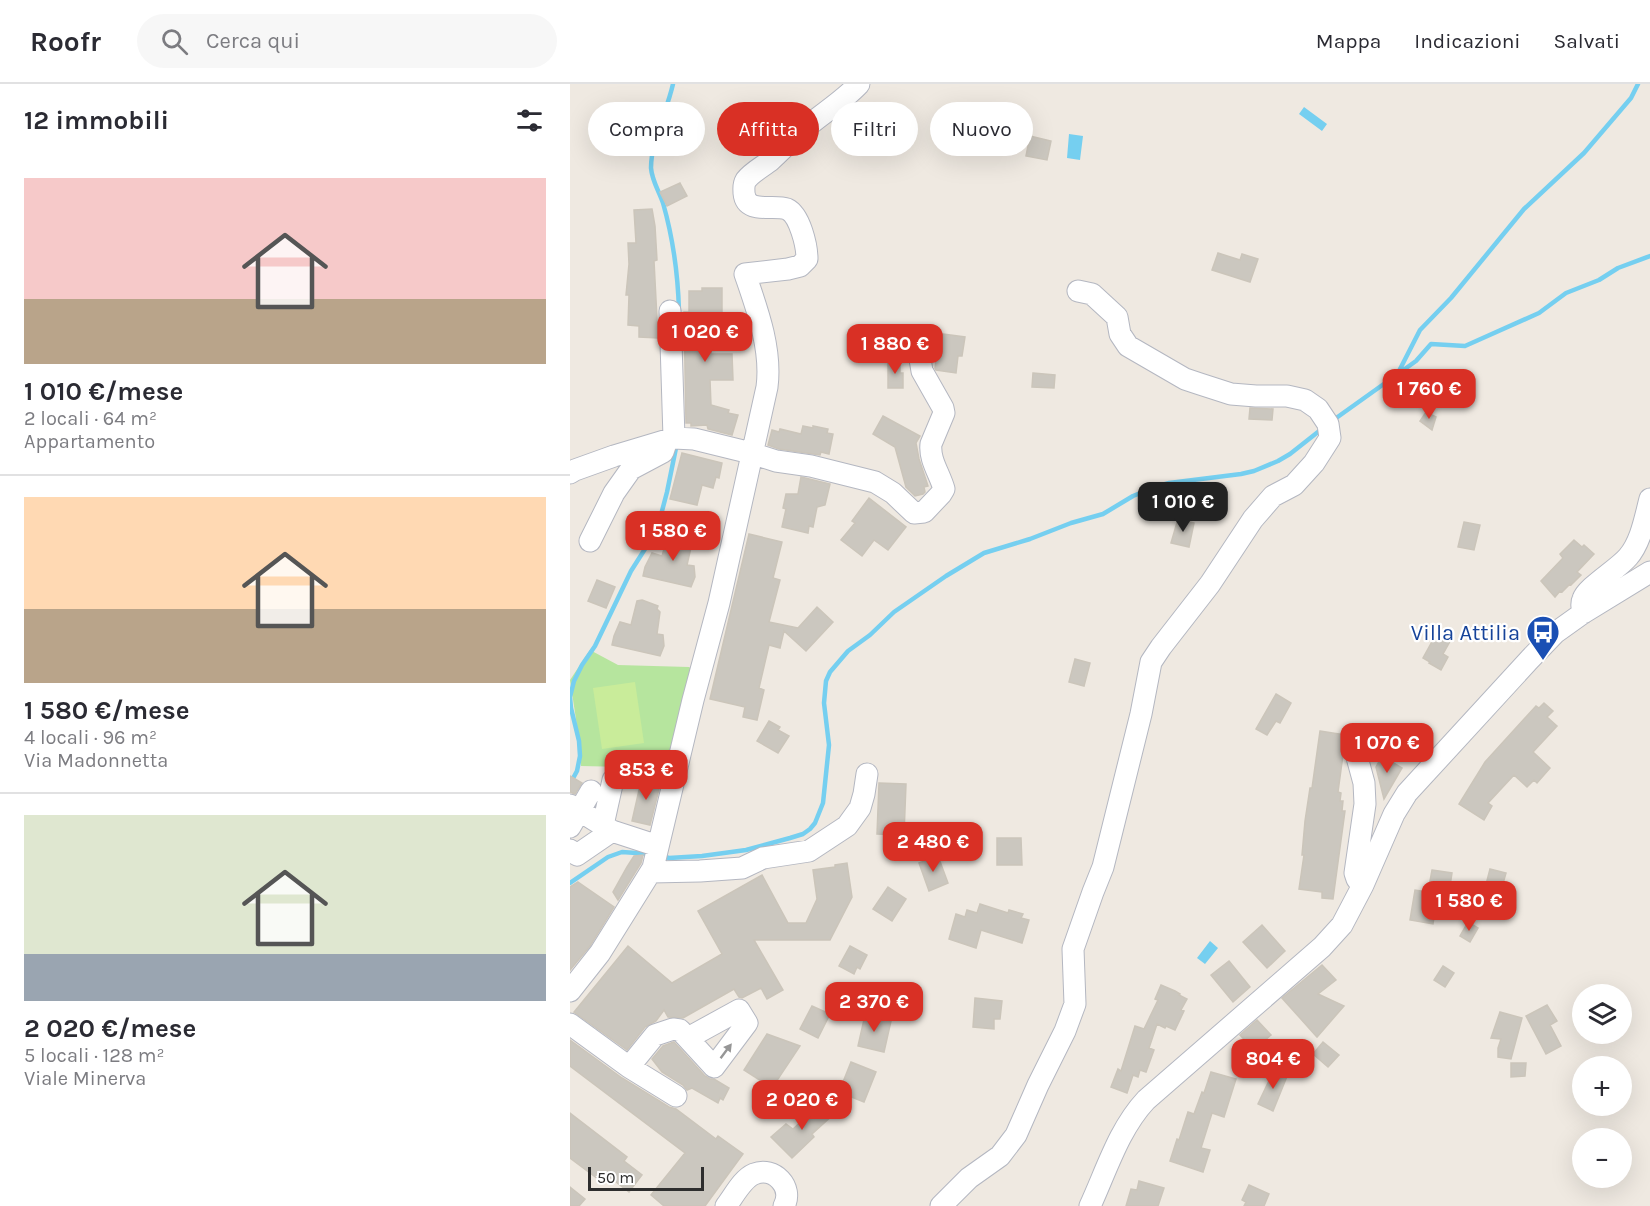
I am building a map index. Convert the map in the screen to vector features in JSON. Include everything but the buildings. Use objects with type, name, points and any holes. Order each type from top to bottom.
[{"type":"street","points":[[570,991],[600,954],[652,870],[718,603],[769,372],[768,357],[745,273],[788,269],[800,266],[807,259],[804,240],[794,214],[786,209],[756,207],[748,204],[744,185],[747,178],[859,84]]},
{"type":"street","points":[[941,1206],[969,1178],[1000,1156],[1016,1135],[1065,1031],[1075,1004],[1073,949],[1104,867],[1141,714],[1151,662],[1210,584],[1252,519],[1273,496],[1294,485],[1314,463],[1330,438],[1328,424],[1318,409],[1305,400],[1287,396],[1231,394],[1185,379],[1128,346],[1120,334],[1117,317],[1092,294],[1078,291]]},
{"type":"street","points":[[590,541],[614,493],[631,469],[663,452],[671,439],[670,311]]},
{"type":"street","points":[[570,473],[614,456],[671,439],[694,439],[776,461],[811,466],[875,482],[893,493],[914,513],[924,512],[944,489],[931,459],[930,450],[944,413],[922,371],[920,359],[924,341]]},
{"type":"street","points":[[1583,613],[1582,601],[1586,592],[1611,574],[1629,556],[1642,530],[1650,499]]},
{"type":"street","points":[[1090,1206],[1125,1127],[1134,1113],[1342,926],[1364,885],[1394,814],[1407,793],[1555,633],[1650,572]]},
{"type":"street","points":[[1354,746],[1364,783],[1365,804],[1355,873],[1357,879],[1364,885]]},
{"type":"street","points":[[652,870],[700,871],[742,867],[764,858],[809,851],[847,826],[860,808],[867,774]]},
{"type":"street","points":[[570,850],[576,855],[607,828],[613,780]]},
{"type":"street","points":[[591,791],[573,814],[658,846]]},
{"type":"street","points":[[570,1024],[629,1067],[676,1096]]},
{"type":"street","points":[[629,1067],[656,1035],[673,1029],[680,1030],[688,1038]]},
{"type":"street","points":[[726,1206],[747,1179],[752,1174],[759,1173],[773,1174],[783,1183],[787,1196],[784,1206]]},
{"type":"green space","points":[[590,650],[618,665],[689,667],[693,670],[670,768],[581,766],[570,680]]},
{"type":"green space","points":[[635,682],[644,743],[602,749],[593,688]]},
{"type":"water","points":[[1304,107],[1327,124],[1322,131],[1299,114]]},
{"type":"water","points":[[1069,134],[1083,136],[1080,160],[1067,158]]},
{"type":"water","points":[[1210,941],[1218,948],[1205,964],[1197,958]]},
{"type":"waterway","points":[[673,84],[656,137],[651,168],[670,230],[679,311]]},
{"type":"waterway","points":[[1398,373],[1420,330],[1451,298],[1524,209],[1584,153],[1631,98],[1638,84]]},
{"type":"waterway","points":[[1332,421],[1416,361],[1431,344],[1465,346],[1539,313],[1566,293],[1599,280],[1618,268],[1650,256]]},
{"type":"waterway","points":[[662,856],[669,858],[702,856],[746,850],[803,834],[810,829],[823,803],[829,745],[824,703],[826,681],[830,672],[848,651],[870,635],[894,612],[946,576],[984,553],[1103,514],[1133,496],[1155,487],[1254,471],[1290,454],[1323,428]]},
{"type":"waterway","points":[[570,784],[577,771],[580,756],[570,697],[574,681],[595,646],[631,571],[657,530],[677,443]]},
{"type":"waterway","points":[[570,883],[608,857],[622,852],[651,854]]},
{"type":"place","name":"Villa Attilia","points":[[1543,661]]}]
